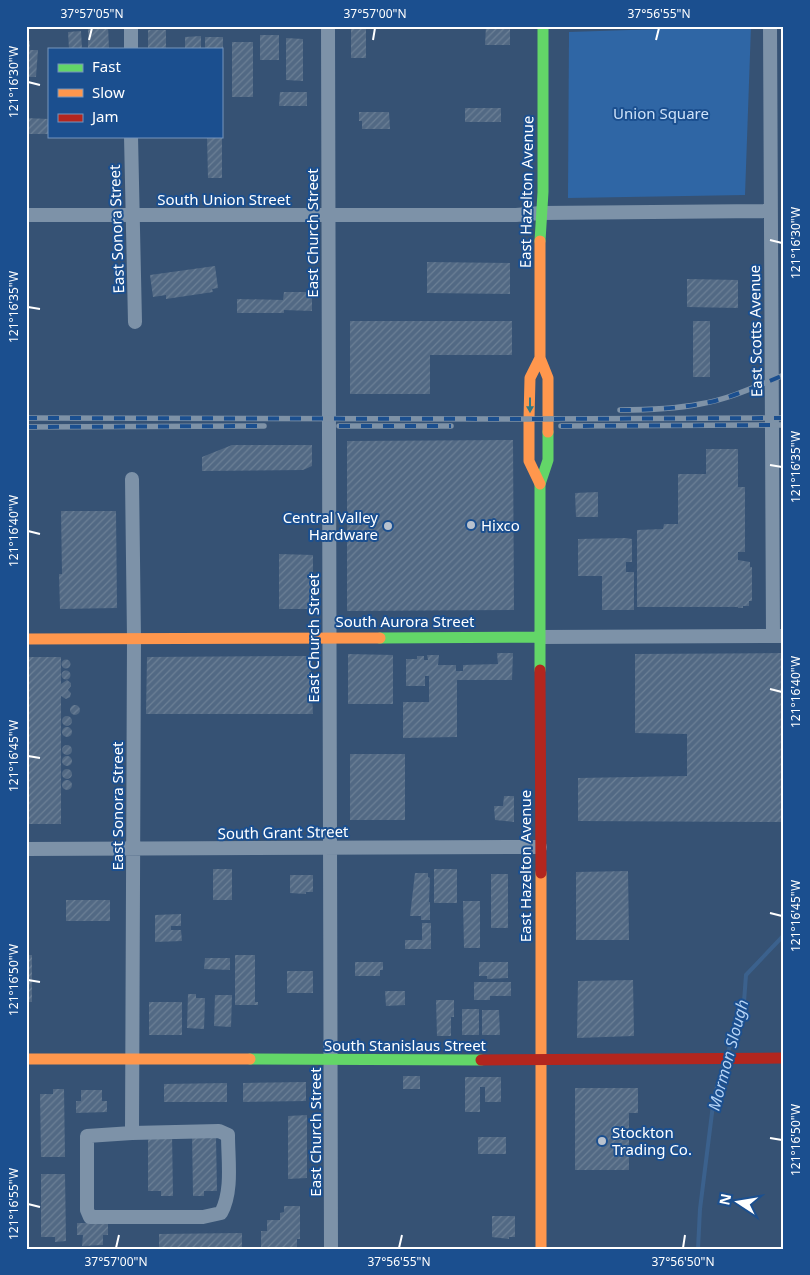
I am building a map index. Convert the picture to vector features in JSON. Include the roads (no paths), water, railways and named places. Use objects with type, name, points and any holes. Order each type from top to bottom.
[{"type":"main road","name":"East Hazelton Avenue","points":[[541,1249],[540,484],[548,460],[548,378],[540,358],[543,26]]},
{"type":"main road","name":"East Hazelton Avenue","points":[[540,358],[530,378],[529,443],[529,461],[540,484]]},
{"type":"main road","name":"South Aurora Street","points":[[26,639],[539,637]]},
{"type":"main road","name":"South Stanislaus Street","points":[[26,1059],[541,1060],[784,1058]]},
{"type":"street","points":[[131,26],[131,48]]},
{"type":"street","name":"East Church Street","points":[[328,26],[331,1249]]},
{"type":"street","name":"East Scotts Avenue","points":[[770,26],[770,211],[779,636]]},
{"type":"street","name":"East Sonora Street","points":[[130,138],[135,322]]},
{"type":"street","name":"South Union Street","points":[[26,215],[516,215],[541,212],[770,211]]},
{"type":"street","name":"East Sonora Street","points":[[132,479],[134,639],[132,1133]]},
{"type":"street","name":"South Aurora Street","points":[[539,637],[779,636]]},
{"type":"street","name":"South Grant Street","points":[[26,849],[540,847]]},
{"type":"street","points":[[219,1132],[228,1135],[228,1192],[226,1204],[221,1213],[212,1216],[90,1217],[86,1210],[87,1136],[132,1133],[219,1132]]},
{"type":"waterway","name":"Mormon Slough","points":[[728,1052],[744,1002],[746,975],[784,935]]},
{"type":"waterway","name":"Mormon Slough","points":[[698,1249],[700,1209],[714,1097],[724,1064]]},
{"type":"railway","points":[[620,410],[670,408],[711,402],[743,392],[784,375]]},
{"type":"railway","points":[[26,418],[784,418]]},
{"type":"railway","points":[[561,426],[784,425]]},
{"type":"railway","points":[[26,427],[264,426]]},
{"type":"railway","points":[[339,426],[451,426]]},
{"type":"place","name":"Hixco","points":[[471,525]]},
{"type":"place","name":"Central Valley Hardware","points":[[388,526]]},
{"type":"place","name":"Stockton Trading Co.","points":[[602,1141]]},
{"type":"park label","name":"Union Square","points":[[661,113]]}]
